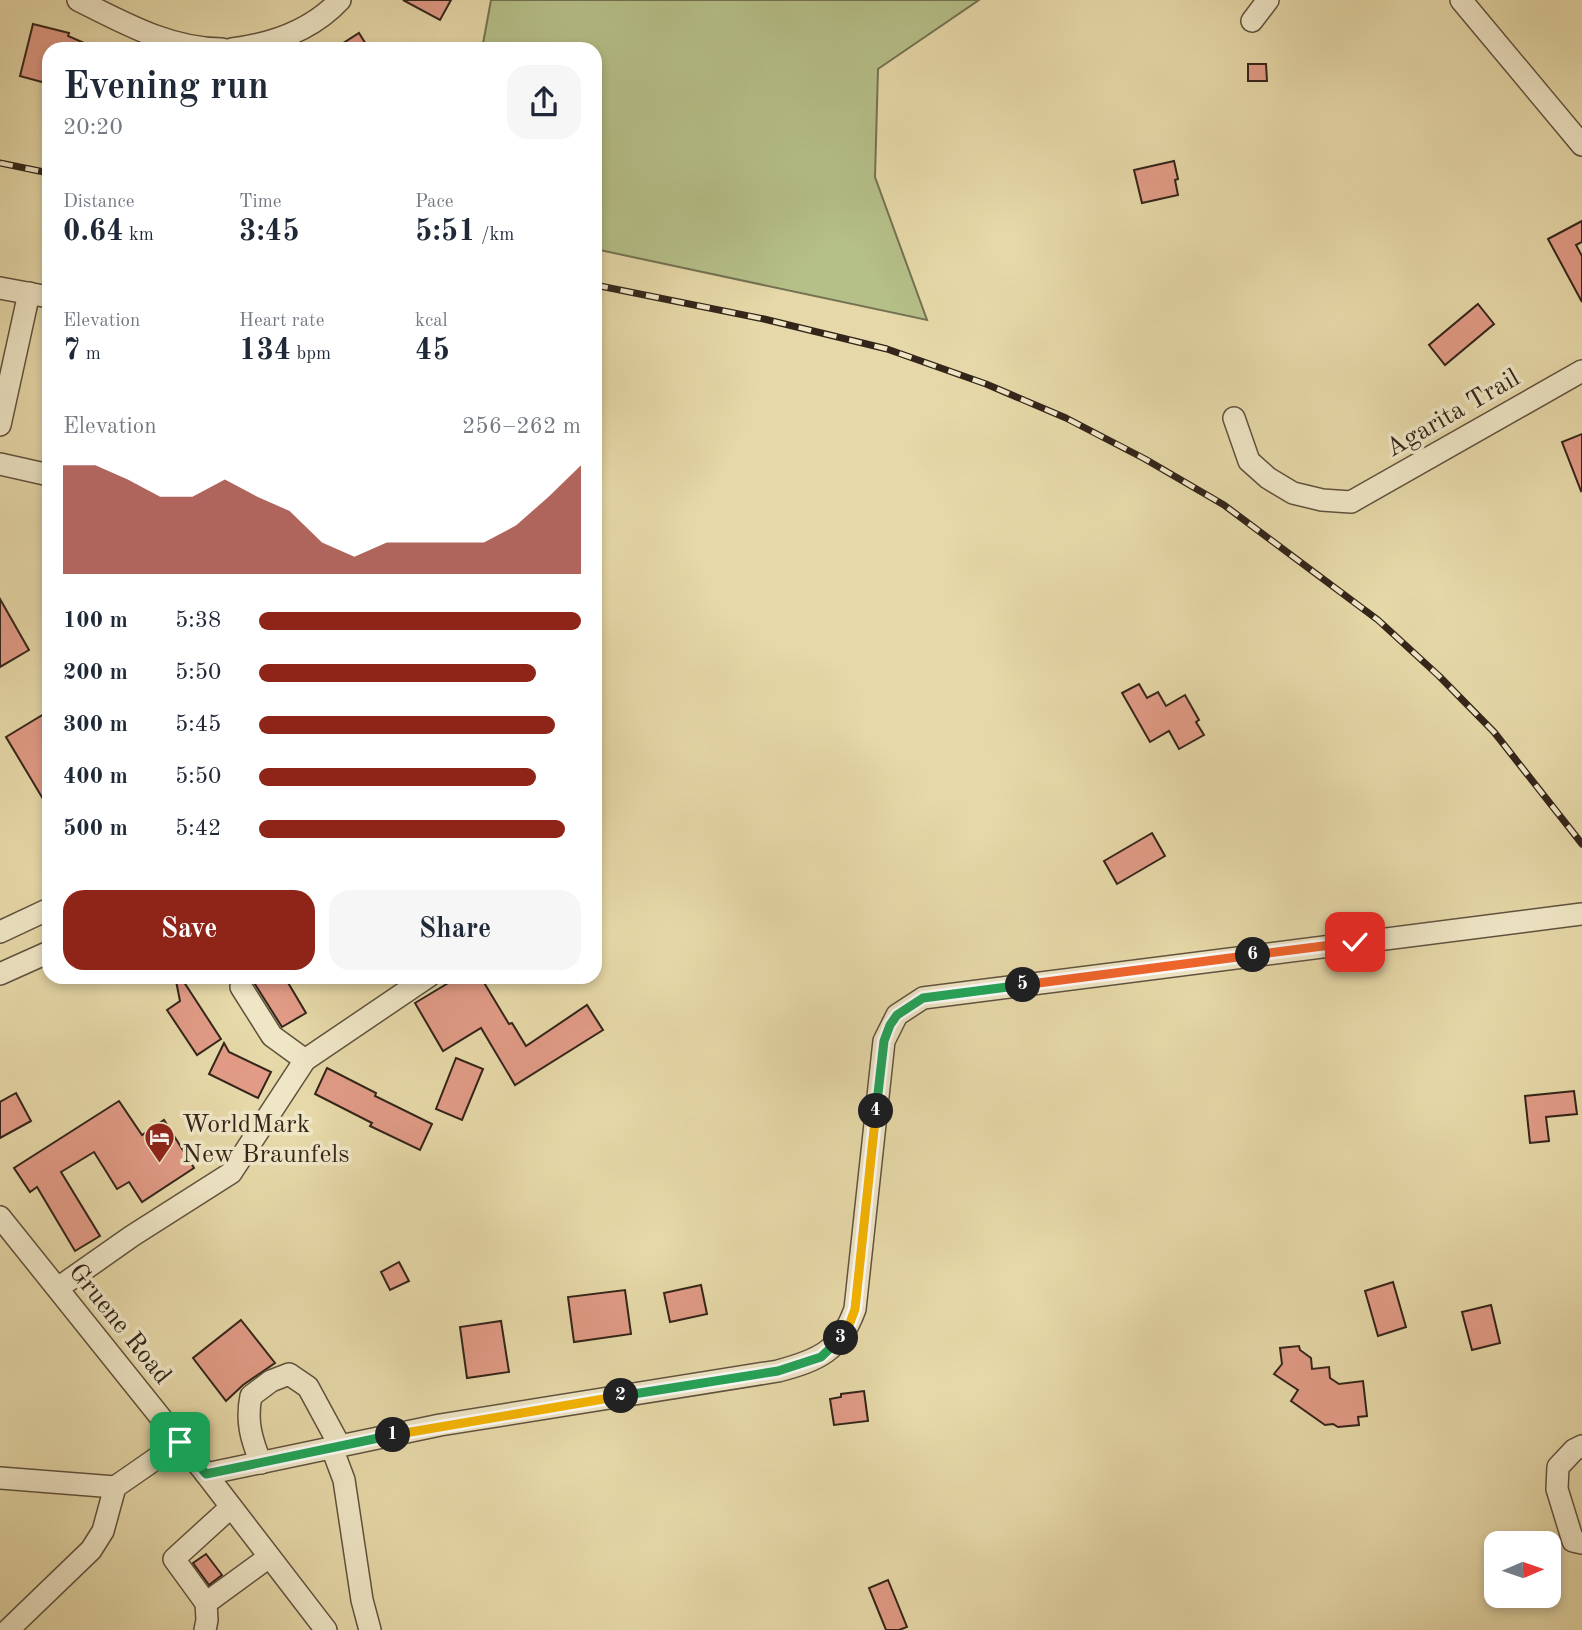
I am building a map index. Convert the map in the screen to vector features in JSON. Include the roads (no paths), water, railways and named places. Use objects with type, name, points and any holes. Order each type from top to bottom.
[{"type":"street","points":[[78,0],[141,31],[172,42]]},
{"type":"street","points":[[268,42],[306,27],[340,0]]},
{"type":"street","points":[[1252,20],[1268,0]]},
{"type":"street","points":[[1461,0],[1582,145]]},
{"type":"street","points":[[0,288],[39,295],[0,425]]},
{"type":"street","name":"Agarita Trail","points":[[1234,418],[1249,461],[1268,478],[1293,493],[1322,500],[1351,502],[1582,371]]},
{"type":"street","points":[[0,464],[42,473]]},
{"type":"street","points":[[0,932],[42,912]]},
{"type":"street","points":[[206,1474],[440,1425],[778,1371],[821,1357],[837,1344],[848,1328],[855,1309],[884,1041],[897,1015],[923,998],[1582,914]]},
{"type":"street","points":[[0,974],[42,955]]},
{"type":"street","points":[[58,1288],[132,1236],[231,1173],[305,1060],[417,984]]},
{"type":"street","points":[[241,987],[272,1036],[305,1060]]},
{"type":"street","name":"Gruene Road","points":[[0,1217],[206,1474],[326,1630]]},
{"type":"street","points":[[261,1463],[251,1438],[247,1415],[251,1396],[271,1381],[289,1374],[308,1387],[336,1447],[369,1629]]},
{"type":"street","points":[[8,1630],[90,1550],[103,1531],[115,1488],[180,1442]]},
{"type":"street","points":[[1582,1446],[1574,1450],[1558,1467],[1557,1489],[1573,1541],[1582,1543]]},
{"type":"street","points":[[0,1478],[115,1488]]},
{"type":"street","points":[[205,1630],[206,1603],[174,1559],[231,1507]]},
{"type":"street","points":[[206,1603],[269,1557]]},
{"type":"railway","points":[[0,163],[42,172]]},
{"type":"railway","points":[[602,286],[764,319],[887,349],[986,384],[1066,418],[1145,459],[1224,505],[1378,620],[1494,732],[1582,844]]},
{"type":"place","name":"WorldMark New Braunfels","points":[[159,1165]]}]
